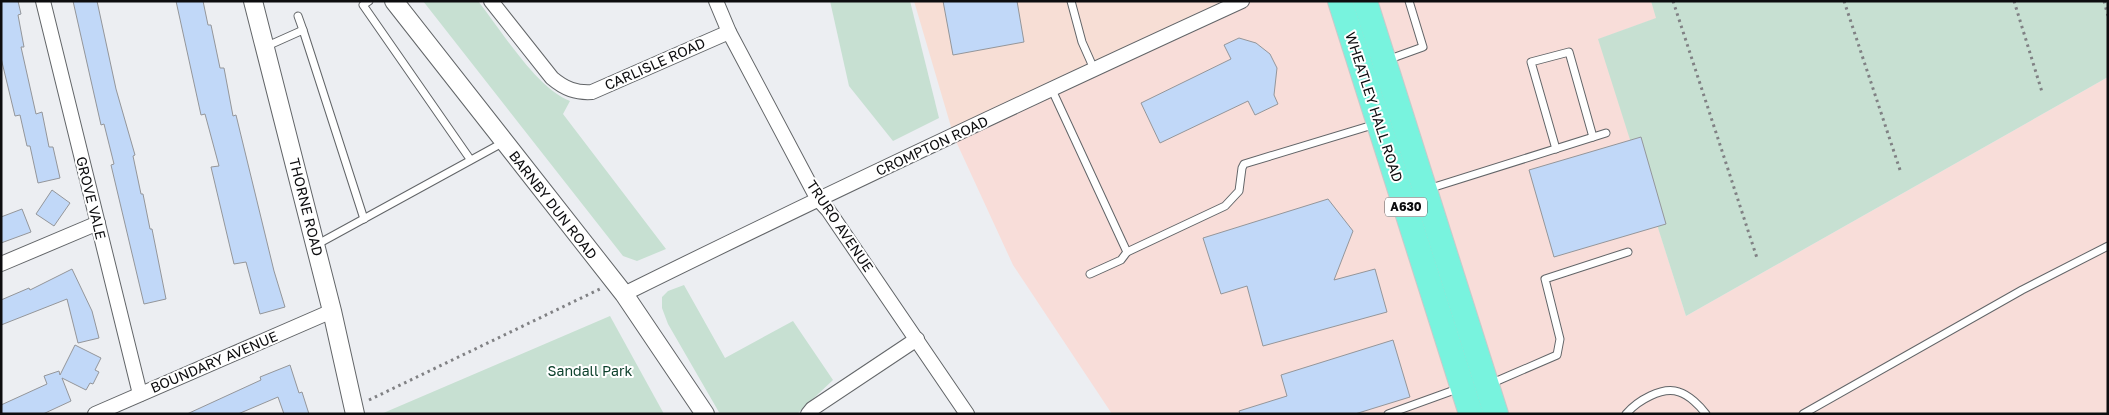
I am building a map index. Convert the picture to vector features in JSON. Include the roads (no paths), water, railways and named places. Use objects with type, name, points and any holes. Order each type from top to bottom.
[{"type":"highway","name":"WHEATLEY HALL ROAD","points":[[1340,1],[1471,414]]},
{"type":"highway","name":"WHEATLEY HALL ROAD","points":[[1366,1],[1496,414]]},
{"type":"street","name":"GROVE VALE","points":[[43,1],[140,394]]},
{"type":"street","name":"THORNE ROAD","points":[[253,1],[316,245],[354,411]]},
{"type":"street","name":"BARNBY DUN ROAD","points":[[394,1],[619,288],[705,414]]},
{"type":"street","name":"CARLISLE ROAD","points":[[491,1],[552,78],[560,85],[581,93],[592,92],[729,32]]},
{"type":"street","name":"TRURO AVENUE","points":[[716,1],[729,32],[817,198],[828,210],[967,414]]},
{"type":"street","name":"CROMPTON ROAD","points":[[619,288],[1242,1]]},
{"type":"street","points":[[1,264],[98,223]]},
{"type":"street","name":"BOUNDARY AVENUE","points":[[95,414],[332,311]]},
{"type":"street","points":[[808,414],[812,409],[916,339]]},
{"type":"lane","points":[[1071,1],[1082,42],[1094,69]]},
{"type":"lane","points":[[1384,60],[1422,47],[1409,1]]},
{"type":"lane","points":[[364,2],[470,159]]},
{"type":"lane","points":[[298,16],[364,218]]},
{"type":"lane","points":[[265,47],[303,30]]},
{"type":"lane","points":[[1556,149],[1531,62],[1568,52],[1593,137]]},
{"type":"lane","points":[[1052,90],[1127,252]]},
{"type":"lane","points":[[1090,274],[1121,260],[1127,252],[1225,206],[1239,191],[1244,164],[1379,123]]},
{"type":"lane","points":[[1425,190],[1606,133]]},
{"type":"lane","points":[[316,245],[504,142]]},
{"type":"lane","points":[[1803,414],[2022,290],[2108,246]]},
{"type":"lane","points":[[1487,385],[1557,355],[1560,339],[1545,279],[1628,252]]},
{"type":"lane","points":[[1388,414],[1463,387]]},
{"type":"lane","points":[[1626,414],[1633,406],[1660,392],[1678,391],[1700,406],[1706,414]]},
{"type":"park label","name":"Sandall Park","points":[[590,371]]}]
